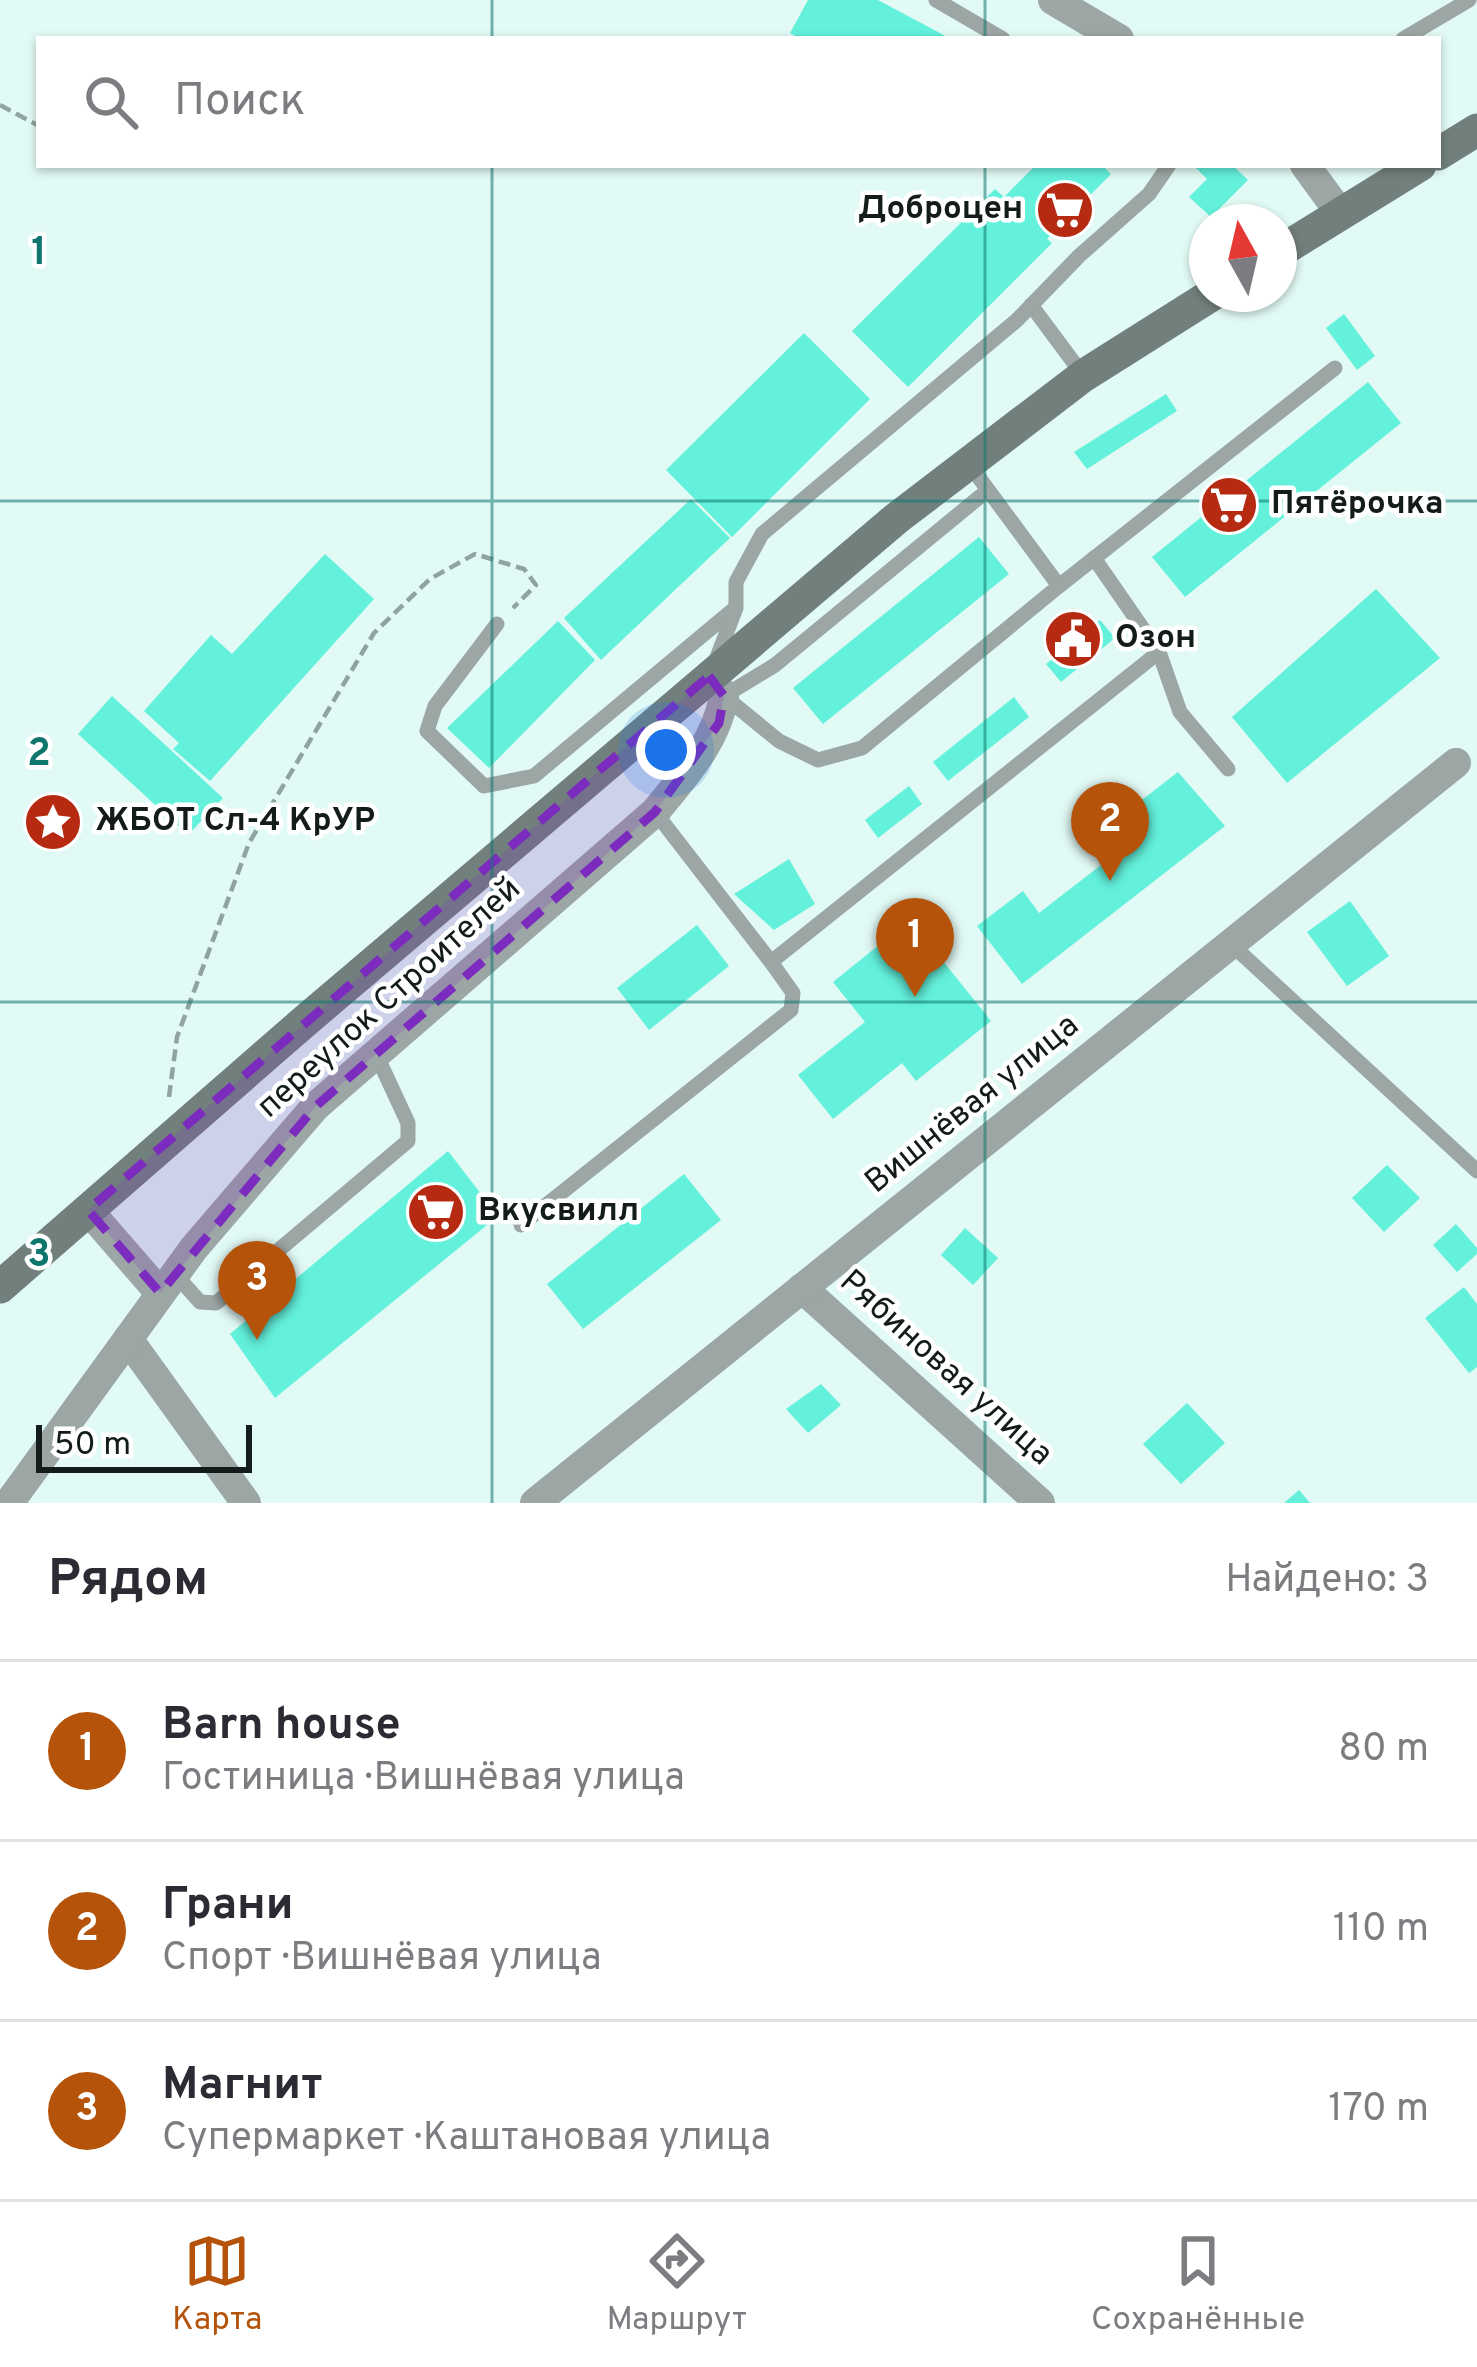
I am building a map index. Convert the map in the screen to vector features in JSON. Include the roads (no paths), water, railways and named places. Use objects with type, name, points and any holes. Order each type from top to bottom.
[{"type":"main road","points":[[1441,152],[1477,130]]},
{"type":"main road","points":[[1297,240],[1415,168]]},
{"type":"main road","points":[[0,1287],[164,1144],[717,686],[897,518],[979,477],[1083,376],[1189,309]]},
{"type":"street","points":[[1053,0],[1114,36]]},
{"type":"street","points":[[1307,168],[1340,213]]},
{"type":"street","name":"переулок Строителей","points":[[8,1503],[168,1284],[315,1107],[655,812],[719,723],[717,686]]},
{"type":"street","name":"Вишнёвая улица","points":[[535,1503],[1456,763]]},
{"type":"street","points":[[88,1210],[168,1284]]},
{"type":"street","name":"Рябиновая улица","points":[[802,1288],[1040,1503]]},
{"type":"street","points":[[128,1339],[246,1503]]},
{"type":"lane","points":[[936,0],[998,36]]},
{"type":"lane","points":[[1408,36],[1469,0]]},
{"type":"lane","points":[[1167,168],[1149,194],[1031,305],[762,534],[736,582],[736,608],[717,686],[778,741],[818,760],[862,748],[1334,368]]},
{"type":"lane","points":[[1031,305],[1083,376]]},
{"type":"lane","points":[[979,477],[1059,586]]},
{"type":"lane","points":[[1094,558],[1160,652],[1180,712],[1228,770]]},
{"type":"lane","points":[[497,625],[435,706],[428,731],[484,786],[534,776],[736,608]]},
{"type":"lane","points":[[771,962],[1160,652]]},
{"type":"lane","points":[[521,1225],[791,1010],[793,993],[655,812]]},
{"type":"lane","points":[[1231,944],[1477,1171]]},
{"type":"lane","points":[[168,1284],[200,1302],[216,1303],[408,1141],[408,1123],[376,1054]]},
{"type":"place","name":"Доброцен","points":[[1065,210]]},
{"type":"place","name":"Пятёрочка","points":[[1229,505]]},
{"type":"place","name":"Озон","points":[[1073,639]]},
{"type":"place","name":"ЖБОТ Сл-4 КрУР","points":[[53,822]]},
{"type":"place","name":"Грани","points":[[1110,881]]},
{"type":"place","name":"Barn house","points":[[915,997]]},
{"type":"place","name":"Вкусвилл","points":[[436,1212]]},
{"type":"place","name":"Магнит","points":[[257,1340]]}]
